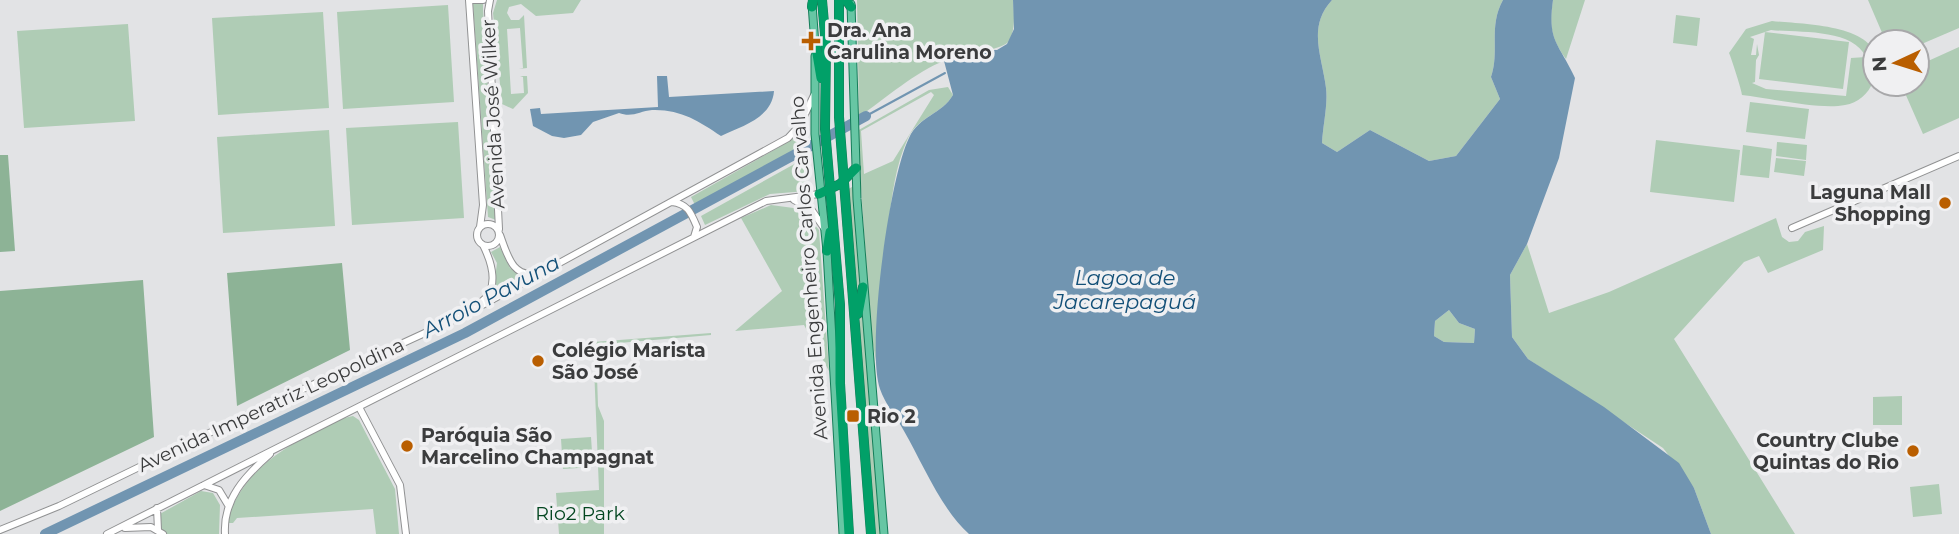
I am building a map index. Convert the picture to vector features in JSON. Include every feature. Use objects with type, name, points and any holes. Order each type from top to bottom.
[{"type":"highway","name":"Avenida Engenheiro Carlos Carvalho","points":[[822,0],[826,46],[826,155],[840,305],[840,383],[849,534]]},
{"type":"highway","points":[[839,0],[839,120],[872,534]]},
{"type":"highway","points":[[814,41],[824,97]]},
{"type":"highway","points":[[819,194],[844,181],[856,168]]},
{"type":"highway","points":[[827,251],[831,206]]},
{"type":"highway","points":[[855,326],[863,287]]},
{"type":"main road","name":"Avenida Engenheiro Carlos Carvalho","points":[[812,2],[816,160],[826,232],[843,534]]},
{"type":"main road","points":[[849,2],[863,287],[884,534]]},
{"type":"street","points":[[471,0],[484,0]]},
{"type":"street","name":"Avenida José Wilker","points":[[471,0],[483,208],[480,227]]},
{"type":"street","name":"Avenida José Wilker","points":[[490,0],[488,11],[499,232],[511,263],[521,273],[530,275],[551,268]]},
{"type":"street","name":"Avenida Imperatriz Leopoldina","points":[[0,530],[59,506],[244,416],[466,314],[788,138],[806,115],[814,93]]},
{"type":"street","points":[[1792,228],[1959,156]]},
{"type":"street","name":"Avenida Imperatriz Leopoldina","points":[[107,534],[766,201],[819,194]]},
{"type":"street","points":[[789,199],[811,209],[826,232]]},
{"type":"street","points":[[672,202],[682,203],[688,208],[697,228],[694,237]]},
{"type":"street","points":[[466,314],[489,293],[492,266],[477,237],[480,227],[490,223],[499,232],[496,243],[483,245]]},
{"type":"street","points":[[359,407],[400,485],[406,534]]},
{"type":"street","points":[[225,534],[228,505],[253,470],[279,447]]},
{"type":"street","points":[[203,485],[219,491],[228,505]]},
{"type":"street","points":[[117,529],[136,526],[160,532],[157,508]]},
{"type":"green space","points":[[497,0],[581,0],[573,13],[536,16],[521,4],[509,7],[507,13],[511,20],[519,20],[524,15],[527,68],[519,69],[523,68],[520,28],[507,29],[511,94],[524,93],[523,77],[520,76],[527,76],[528,93],[513,109],[502,104],[493,13]]},
{"type":"green space","points":[[857,0],[1013,0],[1011,38],[1004,45],[934,65],[859,117]]},
{"type":"green space","points":[[1332,0],[1503,0],[1496,20],[1495,57],[1491,77],[1500,99],[1456,156],[1429,161],[1370,130],[1337,152],[1322,143],[1326,95],[1318,31],[1324,10]]},
{"type":"green space","points":[[1553,0],[1585,0],[1566,59],[1552,31]]},
{"type":"green space","points":[[1868,0],[1959,0],[1959,28],[1931,40],[1931,28],[1880,28]]},
{"type":"green space","points":[[483,3],[496,220],[488,217],[473,4]]},
{"type":"green space","points":[[448,5],[454,102],[343,109],[337,12]]},
{"type":"green space","points":[[323,12],[329,108],[218,115],[212,18]]},
{"type":"green space","points":[[1676,15],[1700,18],[1697,46],[1673,43]]},
{"type":"green space","points":[[1772,21],[1844,31],[1861,38],[1861,51],[1849,41],[1810,32],[1771,30],[1750,37],[1754,39],[1751,55],[1756,55],[1757,44],[1759,55],[1756,60],[1755,82],[1752,83],[1766,89],[1846,96],[1851,58],[1861,57],[1861,97],[1850,104],[1835,106],[1742,95],[1729,53],[1746,29]]},
{"type":"green space","points":[[128,24],[135,121],[24,128],[17,31]]},
{"type":"green space","points":[[1765,32],[1849,42],[1843,89],[1759,79]]},
{"type":"green space","points":[[1959,47],[1959,118],[1923,134],[1907,98],[1931,98],[1931,60]]},
{"type":"green space","points":[[948,87],[953,95],[943,107],[913,131],[900,160],[884,262],[877,367],[871,333],[857,131],[929,90]],"holes":[[[931,92],[934,95],[893,161],[864,174],[861,131]]]},
{"type":"green space","points":[[1750,102],[1809,109],[1805,139],[1746,132]]},
{"type":"green space","points":[[458,122],[464,218],[352,225],[346,128]]},
{"type":"green space","points":[[329,130],[335,226],[223,233],[217,137]]},
{"type":"green space","points":[[799,130],[807,144],[695,205],[691,197],[781,146]]},
{"type":"green space","points":[[1656,140],[1740,150],[1734,202],[1650,192]]},
{"type":"green space","points":[[1777,142],[1807,145],[1806,160],[1776,156]]},
{"type":"green space","points":[[1743,145],[1772,149],[1769,178],[1740,175]]},
{"type":"green space","points":[[0,155],[8,155],[15,251],[0,252]]},
{"type":"green space","points":[[807,157],[807,191],[770,194],[705,225],[701,216]]},
{"type":"green space","points":[[1776,158],[1806,161],[1804,176],[1774,172]]},
{"type":"green space","points":[[854,186],[860,279],[857,305],[848,189]]},
{"type":"green space","points":[[771,205],[801,209],[819,230],[829,371],[804,325],[735,331],[782,291],[741,218]]},
{"type":"green space","points":[[1776,218],[1782,237],[1789,242],[1798,241],[1805,232],[1824,226],[1823,250],[1768,273],[1759,256],[1744,262],[1674,339],[1795,534],[1711,534],[1694,488],[1663,448],[1528,359],[1512,337],[1510,275],[1527,244],[1549,313],[1609,292]]},
{"type":"green space","points":[[500,247],[510,268],[527,279],[493,295],[497,263],[491,252]]},
{"type":"green space","points":[[342,263],[350,350],[237,406],[227,273]]},
{"type":"green space","points":[[143,280],[154,437],[0,511],[0,291]]},
{"type":"green space","points":[[861,310],[881,534],[873,534],[859,334]]},
{"type":"green space","points":[[1449,310],[1459,323],[1475,329],[1474,343],[1444,342],[1434,336],[1435,321]]},
{"type":"green space","name":"Rio2 Park","points":[[711,333],[596,345],[598,406],[604,421],[604,534],[559,534],[556,493],[599,490],[593,342]]},
{"type":"green space","points":[[1902,396],[1902,425],[1873,425],[1873,397]]},
{"type":"green space","points":[[353,416],[359,420],[395,489],[399,534],[376,534],[373,509],[237,518],[233,523],[226,523],[241,492],[262,467],[302,439]]},
{"type":"green space","points":[[591,437],[593,467],[563,469],[561,439]]},
{"type":"green space","points":[[1939,484],[1942,514],[1913,517],[1910,487]]},
{"type":"green space","points":[[201,491],[213,493],[220,505],[219,534],[165,534],[159,529],[158,515]]},
{"type":"water","name":"Lagoa de Jacarepaguá","points":[[1013,0],[1332,0],[1324,10],[1318,31],[1326,95],[1322,143],[1337,152],[1370,130],[1429,161],[1456,156],[1500,99],[1491,77],[1495,57],[1496,20],[1503,0],[1553,0],[1553,34],[1575,78],[1559,158],[1527,244],[1510,275],[1512,337],[1528,359],[1604,407],[1679,463],[1694,488],[1711,534],[969,534],[941,499],[882,395],[876,368],[878,303],[887,224],[901,159],[913,131],[943,107],[953,95],[944,61],[978,50],[997,50],[1007,44],[1014,29]],"holes":[[[1449,310],[1459,323],[1475,329],[1474,343],[1444,342],[1434,336],[1435,321]]]},
{"type":"water","points":[[657,76],[667,76],[669,97],[774,91],[768,108],[755,120],[721,136],[689,117],[662,110],[628,115],[619,113],[593,122],[581,135],[564,138],[552,136],[533,126],[530,109],[540,108],[541,114],[658,107]]},
{"type":"waterway","name":"Arroio Pavuna","points":[[866,116],[945,73]]},
{"type":"waterway","name":"Arroio Pavuna","points":[[45,534],[465,333],[866,116]]},
{"type":"place","name":"Dra. Ana Carulina Moreno","points":[[811,41]]},
{"type":"place","name":"Laguna Mall Shopping","points":[[1945,203]]},
{"type":"place","name":"Colégio Marista São José","points":[[538,361]]},
{"type":"place","name":"Rio 2","points":[[853,416]]},
{"type":"place","name":"Paróquia São Marcelino Champagnat","points":[[407,446]]},
{"type":"place","name":"Country Clube Quintas do Rio","points":[[1913,451]]}]
